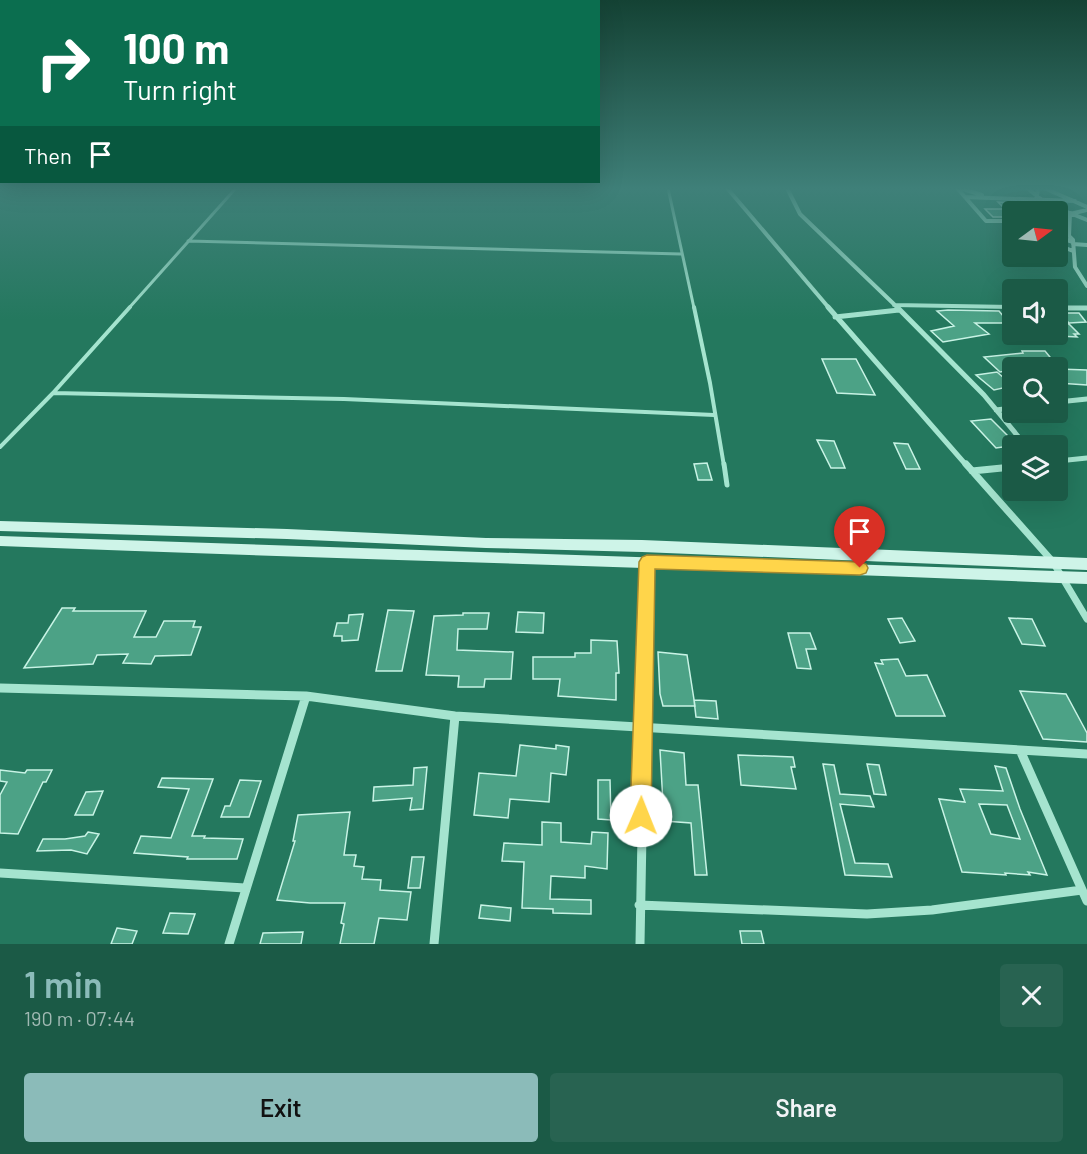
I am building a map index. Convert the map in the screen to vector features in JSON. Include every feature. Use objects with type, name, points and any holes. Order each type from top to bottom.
[{"type":"street","points":[[764,232],[835,317],[1053,562],[1087,619]]},
{"type":"street","points":[[819,232],[899,310],[996,410],[1017,435]]},
{"type":"street","points":[[1069,232],[1073,243],[1075,267],[1087,286]]},
{"type":"street","points":[[1068,241],[1087,245]]},
{"type":"street","points":[[1068,249],[1073,251]]},
{"type":"street","points":[[1081,277],[1087,277]]},
{"type":"street","points":[[894,305],[1002,307]]},
{"type":"street","points":[[1068,308],[1087,308]]},
{"type":"street","points":[[835,317],[899,310]]},
{"type":"street","points":[[1068,401],[1087,399]]},
{"type":"street","points":[[996,410],[1002,409]]},
{"type":"street","points":[[1068,461],[1087,458]]},
{"type":"street","points":[[972,471],[1002,467]]},
{"type":"street","points":[[0,526],[287,534],[486,543],[642,546],[1087,564]]},
{"type":"street","points":[[0,541],[1087,578]]},
{"type":"street","points":[[640,944],[642,727],[647,562]]},
{"type":"street","points":[[0,688],[306,696],[455,716],[1087,754]]},
{"type":"street","points":[[229,944],[244,888],[306,696]]},
{"type":"street","points":[[434,944],[455,716]]},
{"type":"street","points":[[1020,750],[1087,902]]},
{"type":"street","points":[[0,873],[244,888]]},
{"type":"street","points":[[639,905],[867,914],[932,910],[1082,890]]},
{"type":"lane","points":[[0,447],[53,393],[196,232]]},
{"type":"lane","points":[[677,232],[710,383],[727,485]]},
{"type":"lane","points":[[188,241],[681,254]]},
{"type":"lane","points":[[53,393],[344,399],[714,415]]},
{"type":"building","points":[[937,311],[999,311],[1002,315],[1002,323],[975,323],[989,334],[943,342],[931,331],[954,326]]},
{"type":"building","points":[[1068,313],[1079,313],[1086,322],[1069,323]]},
{"type":"building","points":[[1068,324],[1079,334],[1074,334],[1077,337],[1068,337]]},
{"type":"building","points":[[1022,351],[1045,351],[1050,357],[1002,357],[1002,372],[1000,372],[984,357],[1023,353]]},
{"type":"building","points":[[822,359],[856,359],[875,395],[837,393]]},
{"type":"building","points":[[1068,369],[1087,370],[1087,385],[1068,384]]},
{"type":"building","points":[[997,372],[1002,376],[1002,388],[994,390],[976,375]]},
{"type":"building","points":[[991,419],[1007,435],[1002,435],[1002,447],[996,448],[971,421]]},
{"type":"building","points":[[817,440],[834,441],[845,468],[831,468]]},
{"type":"building","points":[[894,443],[908,444],[920,469],[906,469]]},
{"type":"building","points":[[707,463],[712,480],[698,480],[694,464]]},
{"type":"building","points":[[62,608],[75,608],[73,611],[146,611],[134,637],[156,637],[164,621],[195,621],[193,627],[201,627],[191,655],[155,656],[151,664],[123,663],[128,654],[97,655],[93,664],[24,668]]},
{"type":"building","points":[[388,610],[414,611],[402,671],[376,671]]},
{"type":"building","points":[[518,612],[544,613],[543,633],[516,632]]},
{"type":"building","points":[[463,613],[489,613],[487,629],[458,629],[457,650],[513,652],[511,679],[485,679],[484,687],[458,687],[459,676],[426,675],[434,616],[463,615]]},
{"type":"building","points":[[363,614],[358,640],[342,641],[342,636],[334,636],[337,623],[348,623],[349,615]]},
{"type":"building","points":[[902,618],[915,641],[900,643],[888,619]]},
{"type":"building","points":[[1009,618],[1032,619],[1045,646],[1022,644]]},
{"type":"building","points":[[788,633],[810,633],[816,649],[806,649],[811,669],[797,668]]},
{"type":"building","points":[[591,640],[617,641],[619,673],[616,673],[616,700],[558,696],[560,679],[533,679],[533,657],[575,657],[575,653],[591,653]]},
{"type":"building","points":[[658,652],[687,655],[695,706],[663,706],[660,694]]},
{"type":"building","points":[[898,659],[906,676],[927,675],[945,716],[896,716],[875,663],[883,664],[881,660]]},
{"type":"building","points":[[1020,691],[1066,694],[1087,733],[1087,742],[1043,739]]},
{"type":"building","points":[[694,700],[716,701],[718,719],[696,717]]},
{"type":"building","points":[[520,745],[556,749],[556,745],[569,747],[566,775],[551,773],[549,802],[510,799],[508,818],[474,815],[479,773],[516,776]]},
{"type":"building","points":[[660,750],[684,753],[686,785],[698,785],[707,875],[695,875],[691,823],[664,821]]},
{"type":"building","points":[[738,755],[793,757],[795,767],[791,767],[796,789],[741,785]]},
{"type":"building","points":[[823,764],[834,765],[840,794],[870,796],[874,807],[840,804],[855,863],[888,864],[892,877],[845,875]]},
{"type":"building","points":[[867,764],[879,765],[886,795],[874,794]]},
{"type":"building","points":[[995,766],[1006,768],[1047,875],[1028,872],[1030,875],[962,872],[939,799],[965,802],[960,789],[1003,791]],"holes":[[[979,804],[1007,805],[1020,839],[991,834]]]},
{"type":"building","points":[[427,767],[423,809],[410,810],[412,798],[373,801],[374,787],[413,785],[414,768]]},
{"type":"building","points":[[0,770],[25,773],[27,770],[52,770],[46,782],[43,782],[18,834],[0,833],[0,795],[7,782],[0,781]]},
{"type":"building","points":[[162,778],[213,779],[192,836],[243,839],[237,859],[187,859],[188,857],[134,853],[141,836],[171,838],[189,789],[158,787]]},
{"type":"building","points":[[240,780],[261,781],[249,817],[221,817],[225,806],[230,806]]},
{"type":"building","points":[[598,780],[610,780],[611,820],[598,819]]},
{"type":"building","points":[[103,791],[93,815],[75,815],[86,792]]},
{"type":"building","points":[[350,812],[344,855],[356,855],[354,866],[364,867],[362,879],[381,880],[380,890],[411,892],[407,920],[379,918],[374,944],[340,944],[345,903],[277,900],[295,841],[293,841],[298,815]]},
{"type":"building","points":[[542,822],[561,823],[561,842],[591,844],[592,832],[608,833],[607,869],[585,866],[585,878],[551,876],[550,899],[591,900],[591,914],[553,913],[553,909],[522,908],[524,862],[502,861],[504,843],[542,845]]},
{"type":"building","points":[[88,832],[99,834],[87,854],[71,850],[37,851],[43,839],[85,836]]},
{"type":"building","points":[[412,857],[424,857],[420,888],[408,888]]},
{"type":"building","points":[[481,905],[511,908],[510,921],[479,918]]},
{"type":"building","points":[[170,913],[195,914],[188,934],[163,933]]},
{"type":"building","points":[[117,928],[137,931],[132,944],[111,944]]},
{"type":"building","points":[[740,931],[761,931],[764,944],[742,944]]},
{"type":"building","points":[[303,932],[301,944],[260,944],[263,933]]},
{"type":"route","points":[[641,816],[647,562],[860,568]]}]
